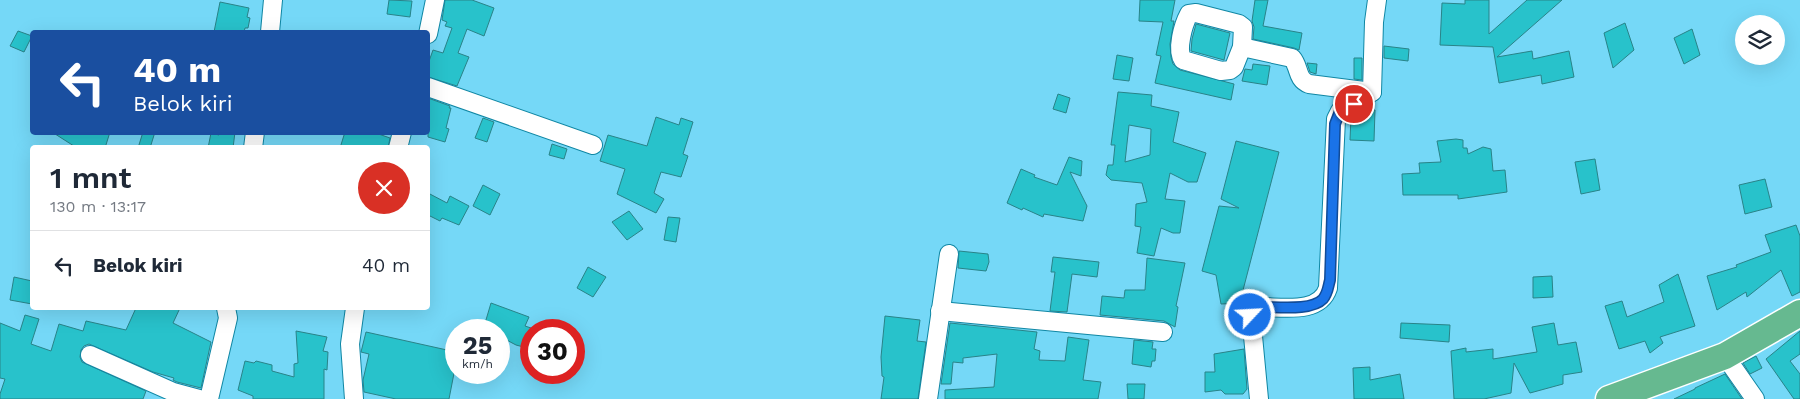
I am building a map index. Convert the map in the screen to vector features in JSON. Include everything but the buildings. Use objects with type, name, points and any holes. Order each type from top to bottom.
[{"type":"highway","points":[[1609,399],[1725,356],[1800,313]]},
{"type":"street","points":[[270,30],[273,0]]},
{"type":"street","points":[[429,30],[435,0]]},
{"type":"street","points":[[1372,92],[1374,22],[1377,0]]},
{"type":"street","points":[[1242,48],[1292,58],[1295,61],[1301,79],[1308,84],[1372,92]]},
{"type":"street","points":[[430,88],[593,145]]},
{"type":"street","points":[[1259,399],[1251,312],[1256,307],[1312,305],[1322,300],[1326,294],[1330,280],[1336,118],[1340,111],[1372,92]]},
{"type":"street","points":[[928,399],[949,254]]},
{"type":"street","points":[[209,399],[228,318],[226,310]]},
{"type":"street","points":[[354,399],[350,344],[356,310]]},
{"type":"street","points":[[940,311],[1163,332]]},
{"type":"street","points":[[90,355],[173,392],[199,399]]},
{"type":"street","points":[[1725,356],[1755,399]]},
{"type":"route","points":[[1250,315],[1253,308],[1256,307],[1312,305],[1322,300],[1326,294],[1330,280],[1335,124],[1340,111],[1354,104]]}]
